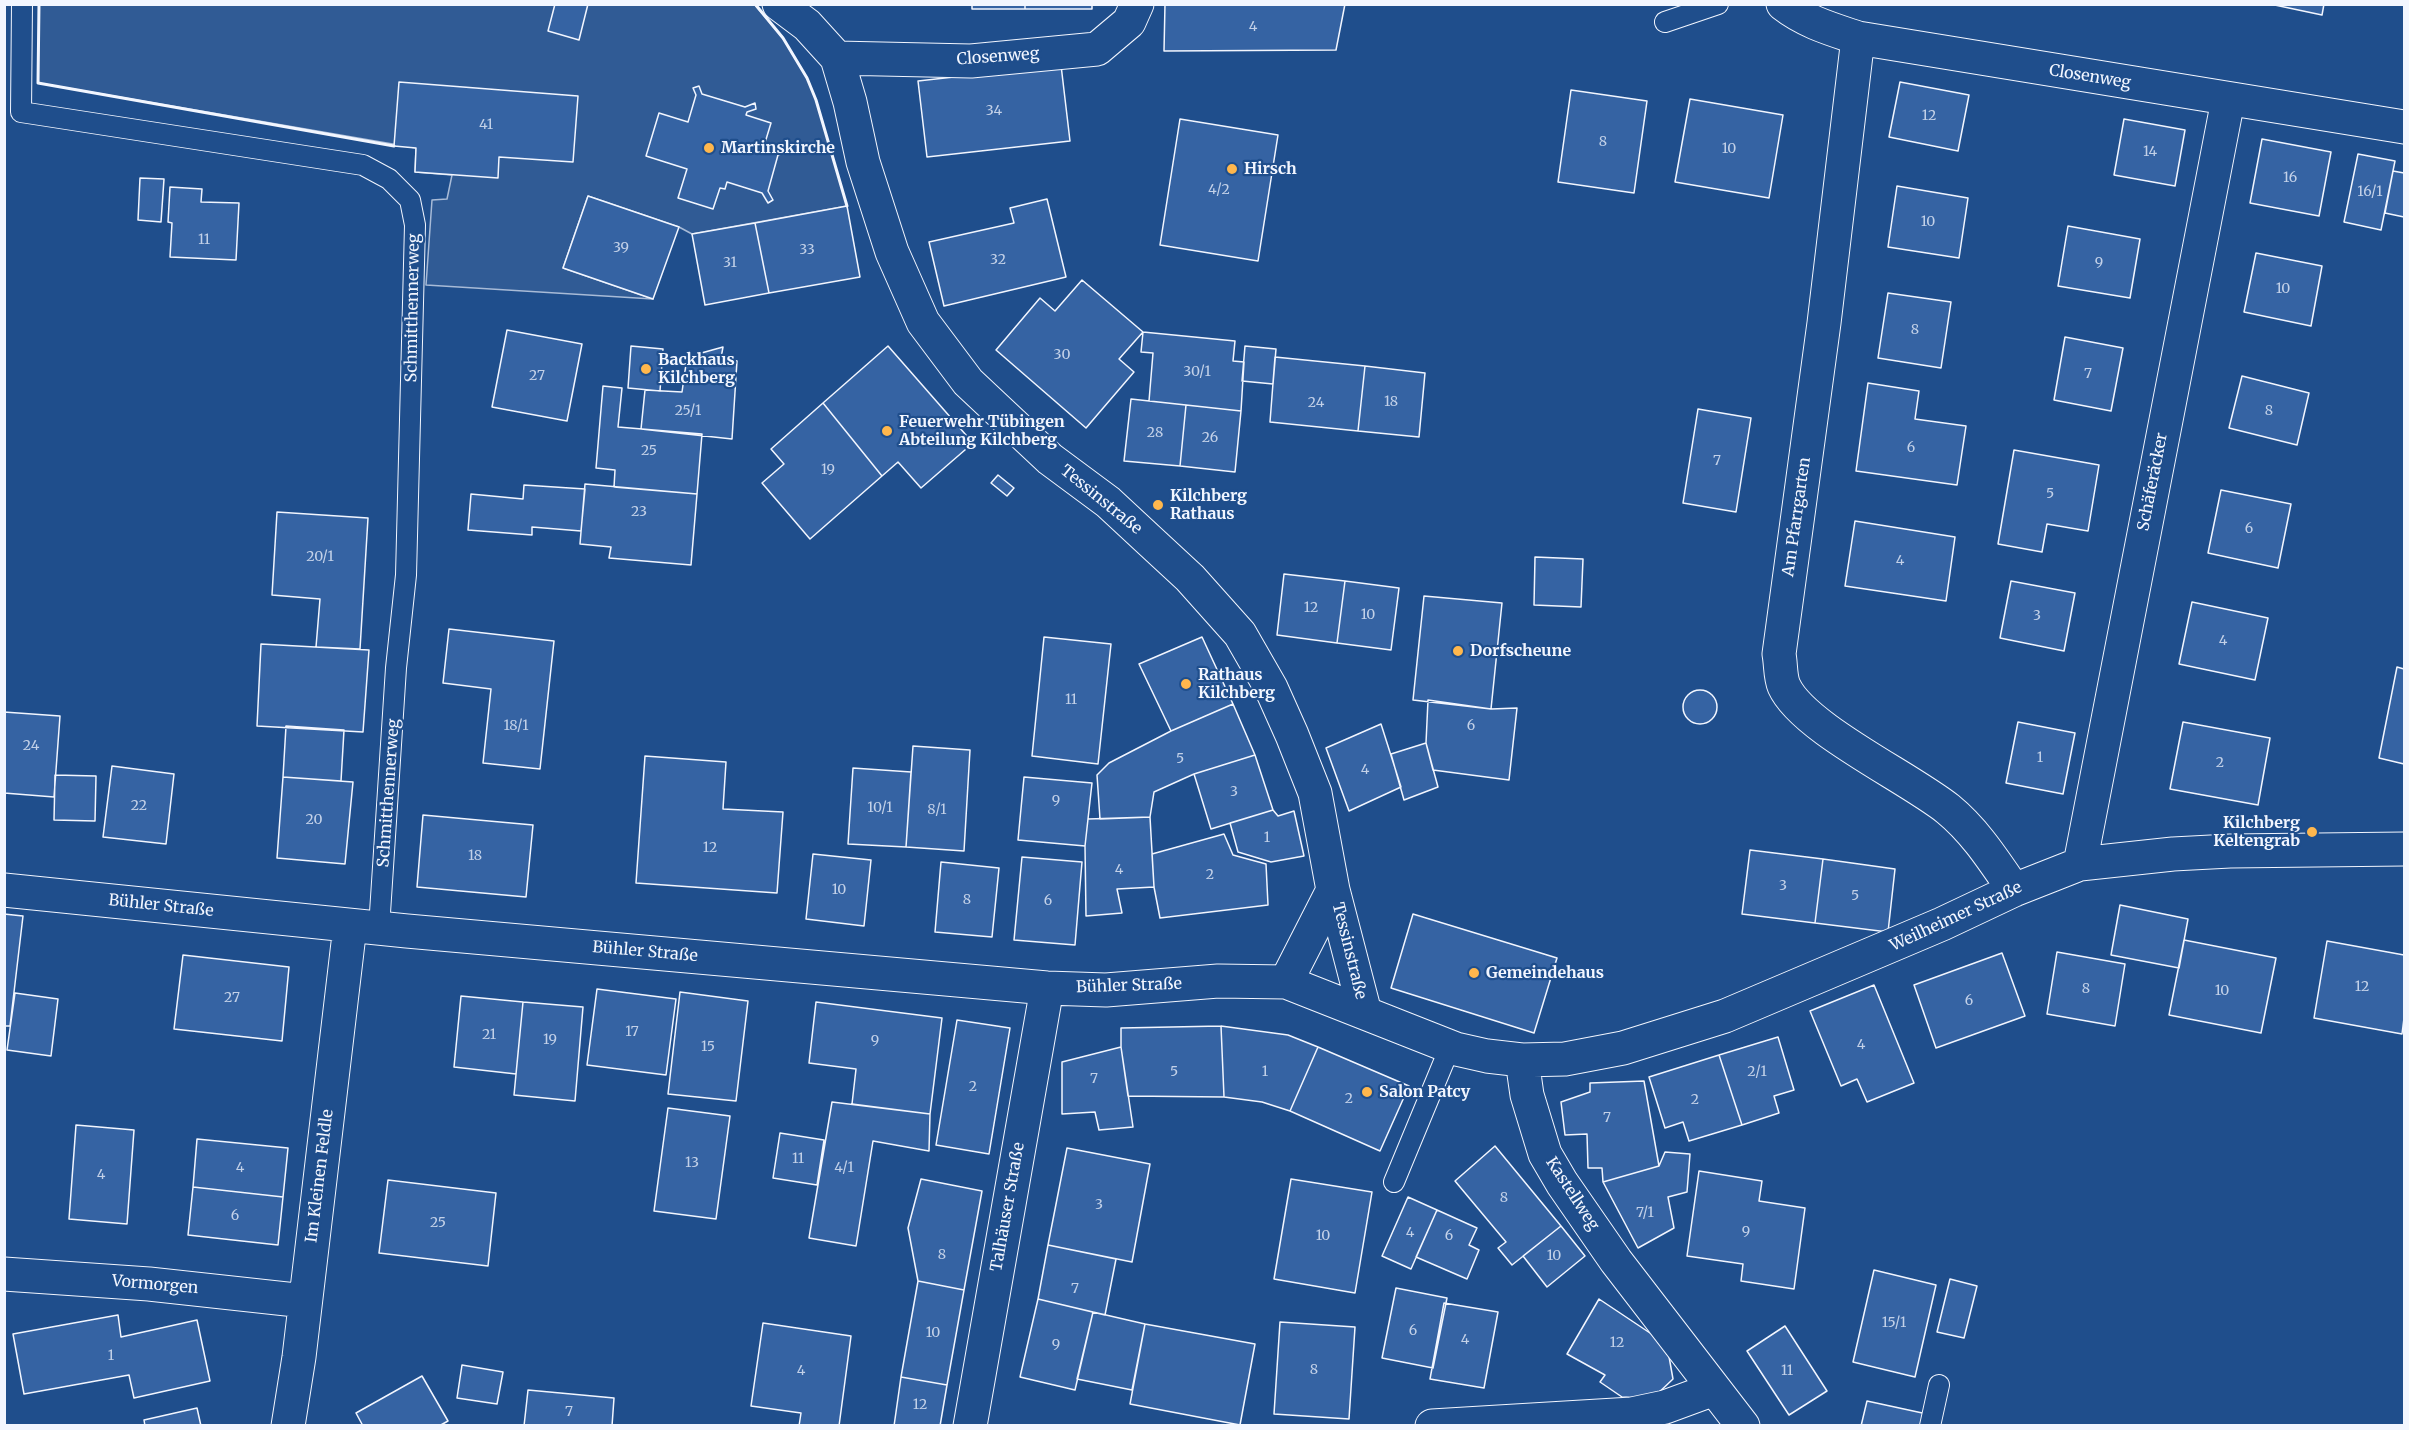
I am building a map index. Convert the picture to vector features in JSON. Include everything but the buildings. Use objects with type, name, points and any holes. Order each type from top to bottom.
[{"type":"street","name":"Tessinstraße","points":[[779,4],[807,25],[837,58],[850,102],[863,162],[892,252],[923,322],[968,382],[1050,459],[1108,502],[1190,578],[1240,634],[1271,688],[1315,793],[1333,890],[1365,1012]]},
{"type":"street","name":"Closenweg","points":[[837,58],[971,61],[1097,49],[1129,22],[1137,4]]},
{"type":"street","name":"Closenweg","points":[[1783,4],[1794,13],[1819,25],[1858,38],[2404,127]]},
{"type":"street","name":"Am Pfarrgarten","points":[[1858,38],[1824,323],[1779,654],[1784,686],[1807,715],[1911,782],[1948,809],[1972,832],[2014,890]]},
{"type":"street","name":"Schäferäcker","points":[[2080,864],[2228,100]]},
{"type":"street","name":"Weilheimer Straße","points":[[1522,1060],[1564,1059],[1623,1048],[1714,1020],[1866,958],[2014,890],[2080,864],[2162,855],[2230,851],[2404,849]]},
{"type":"street","name":"Bühler Straße","points":[[4,890],[364,927],[1047,988],[1106,990],[1218,981],[1286,982]]},
{"type":"street","name":"Tessinstraße","points":[[1286,982],[1333,890]]},
{"type":"street","name":"Im Kleinen Feldle","points":[[288,1425],[305,1301],[364,927]]},
{"type":"street","points":[[1286,982],[1450,1047],[1487,1056],[1522,1060]]},
{"type":"street","name":"Talhäuser Straße","points":[[970,1425],[1047,988]]},
{"type":"street","name":"Kastellweg","points":[[1522,1060],[1527,1095],[1545,1154],[1562,1183],[1616,1261],[1743,1425]]},
{"type":"street","name":"Vormorgen","points":[[4,1274],[149,1284],[305,1301]]},
{"type":"street","points":[[1432,1425],[1632,1414],[1665,1407],[1714,1389]]},
{"type":"lane","name":"Schmitthennerweg","points":[[22,4],[21,112],[363,165],[389,178],[410,200],[415,225],[406,574],[364,927]]},
{"type":"lane","points":[[1665,22],[1718,4]]},
{"type":"lane","points":[[1394,1182],[1450,1047]]},
{"type":"lane","points":[[1930,1425],[1939,1385]]},
{"type":"shaded area","points":[[39,5],[755,5],[783,38],[807,78],[816,100],[847,206],[692,234],[679,227],[588,196],[563,268],[653,299],[426,285],[432,200],[447,199],[452,175],[415,172],[416,148],[38,83]]},
{"type":"wall","points":[[39,4],[38,83],[394,146]]},
{"type":"wall","points":[[755,4],[783,38],[807,78],[816,100],[847,206]]},
{"type":"place","name":"Martinskirche","points":[[709,148]]},
{"type":"place","name":"Hirsch","points":[[1232,169]]},
{"type":"place","name":"Backhaus Kilchberg","points":[[646,369]]},
{"type":"place","name":"Feuerwehr Tübingen Abteilung Kilchberg","points":[[887,431]]},
{"type":"place","name":"Kilchberg Rathaus","points":[[1158,505]]},
{"type":"place","name":"Dorfscheune","points":[[1458,651]]},
{"type":"place","name":"Rathaus Kilchberg","points":[[1186,684]]},
{"type":"place","name":"Kilchberg Keltengrab","points":[[2312,832]]},
{"type":"place","name":"Gemeindehaus","points":[[1474,973]]},
{"type":"place","name":"Salon Patcy","points":[[1367,1092]]}]
